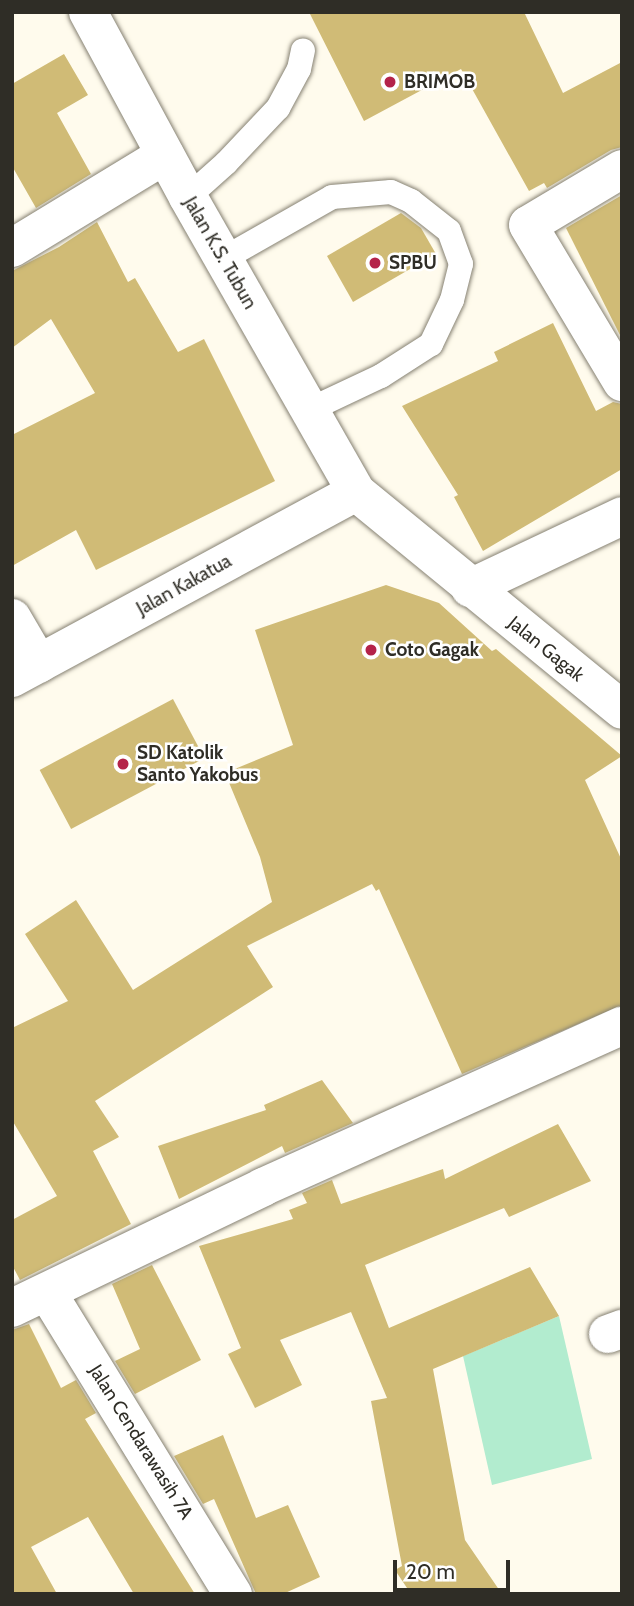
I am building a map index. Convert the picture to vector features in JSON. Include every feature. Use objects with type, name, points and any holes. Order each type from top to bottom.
[{"type":"street","name":"Jalan K.S. Tubun","points":[[88,12],[188,197],[356,492]]},
{"type":"street","points":[[12,248],[165,155]]},
{"type":"street","points":[[622,169],[528,225],[622,382]]},
{"type":"street","name":"Jalan Gagak","points":[[356,492],[622,710]]},
{"type":"street","name":"Jalan Kakatua","points":[[26,671],[356,492]]},
{"type":"street","points":[[470,588],[622,516]]},
{"type":"street","points":[[12,618],[26,671]]},
{"type":"street","points":[[12,1308],[263,1187],[622,1026]]},
{"type":"street","name":"Jalan Cendarawasih 7A","points":[[47,1292],[233,1594]]},
{"type":"lane","points":[[188,197],[226,163],[278,108],[299,69],[303,50]]},
{"type":"lane","points":[[223,259],[332,197],[391,192],[411,201],[449,231],[461,264],[452,300],[431,344],[381,376],[309,410]]},
{"type":"green space","points":[[559,1316],[592,1459],[492,1485],[463,1356]]},
{"type":"building","points":[[309,12],[524,12],[563,93],[622,62],[622,147],[611,150],[547,188],[544,183],[529,191],[461,69],[364,121]]},
{"type":"building","points":[[64,54],[88,95],[57,113],[91,174],[36,208],[12,166],[12,84]]},
{"type":"building","points":[[622,195],[622,339],[566,228]]},
{"type":"building","points":[[401,213],[421,228],[436,254],[353,302],[327,256]]},
{"type":"building","points":[[97,222],[128,282],[135,278],[178,352],[204,339],[275,481],[96,570],[76,530],[12,566],[12,435],[95,393],[51,319],[12,348],[12,271],[59,247]]},
{"type":"building","points":[[553,323],[596,411],[613,402],[622,404],[622,469],[483,551],[454,497],[458,495],[402,406],[498,361],[494,352]]},
{"type":"building","points":[[386,585],[439,603],[492,651],[496,649],[622,756],[585,780],[622,861],[622,1005],[462,1074],[379,889],[376,891],[372,884],[247,946],[273,987],[95,1101],[119,1137],[93,1151],[131,1224],[20,1280],[12,1265],[12,1220],[57,1196],[12,1120],[12,1028],[68,1001],[25,934],[76,900],[133,990],[272,902],[260,857],[225,773],[293,745],[255,630]]},
{"type":"building","name":"SD Katolik Santo Yakobus","points":[[173,699],[204,758],[71,829],[40,770]]},
{"type":"building","points":[[322,1080],[353,1123],[285,1153],[282,1146],[179,1199],[158,1146],[266,1110],[264,1105]]},
{"type":"building","points":[[558,1124],[591,1181],[509,1217],[504,1208],[365,1265],[389,1328],[530,1267],[559,1316],[433,1369],[465,1540],[502,1594],[411,1594],[395,1570],[402,1566],[371,1401],[387,1398],[351,1312],[280,1340],[302,1385],[255,1408],[228,1354],[241,1348],[199,1246],[293,1219],[289,1210],[307,1203],[302,1193],[332,1180],[341,1204],[443,1169],[445,1179]]},
{"type":"building","points":[[152,1265],[201,1360],[135,1394],[115,1361],[140,1349],[112,1284]]},
{"type":"building","points":[[29,1324],[61,1388],[76,1380],[96,1413],[85,1419],[195,1594],[134,1594],[88,1517],[31,1547],[57,1594],[12,1594],[12,1330]]},
{"type":"building","points":[[223,1435],[256,1518],[288,1505],[320,1577],[283,1594],[256,1594],[214,1499],[203,1504],[174,1456]]},
{"type":"place","name":"BRIMOB","points":[[390,82]]},
{"type":"place","name":"SPBU","points":[[375,263]]},
{"type":"place","name":"Coto Gagak","points":[[371,650]]},
{"type":"place","name":"SD Katolik Santo Yakobus","points":[[123,764]]}]
